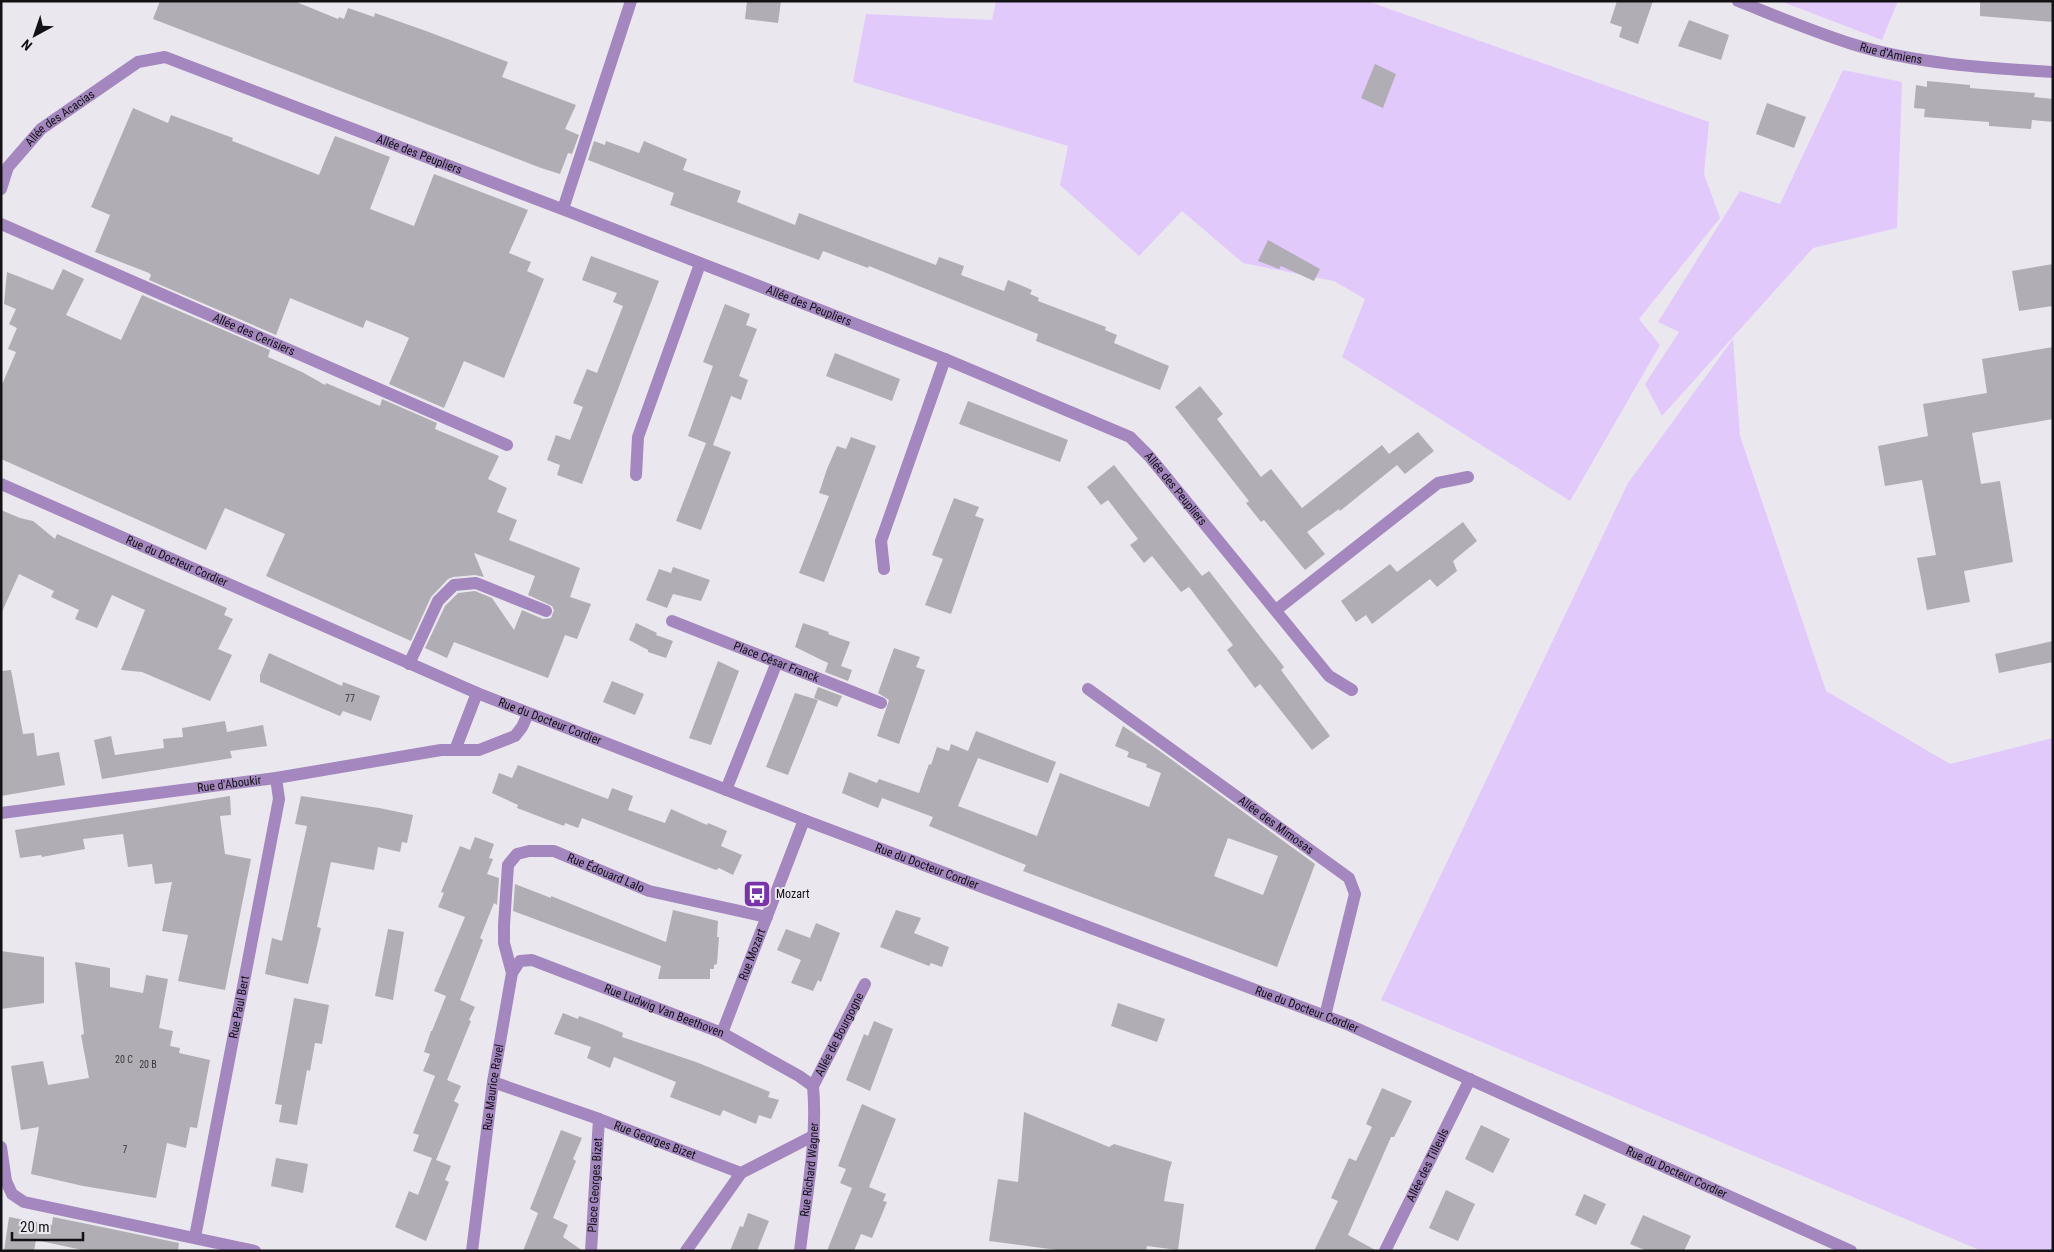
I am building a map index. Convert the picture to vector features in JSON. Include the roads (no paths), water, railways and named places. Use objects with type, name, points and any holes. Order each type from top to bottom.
[{"type":"street","points":[[563,209],[631,1]]},
{"type":"street","name":"Rue d'Amiens","points":[[1738,1],[1853,44],[1886,52],[1959,66],[2053,72]]},
{"type":"street","name":"Allée des Peupliers","points":[[138,62],[165,57],[563,209],[945,359],[1130,437],[1149,456],[1330,676],[1352,690]]},
{"type":"street","name":"Allée des Acacias","points":[[1,189],[8,167],[40,129],[138,62]]},
{"type":"street","name":"Allée des Cerisiers","points":[[1,224],[507,445]]},
{"type":"street","points":[[636,475],[638,437],[700,264]]},
{"type":"street","points":[[884,569],[881,541],[945,359]]},
{"type":"street","points":[[1276,610],[1438,483],[1468,477]]},
{"type":"street","name":"Rue du Docteur Cordier","points":[[1,484],[409,664],[528,714],[1325,1016],[1470,1079],[1851,1251]]},
{"type":"street","points":[[409,664],[438,601],[454,585],[476,583],[546,611]]},
{"type":"street","name":"Place César Franck","points":[[672,621],[881,703]]},
{"type":"street","points":[[726,790],[777,662]]},
{"type":"street","name":"Allée des Mimosas","points":[[1088,689],[1349,878],[1355,894],[1325,1016]]},
{"type":"street","points":[[455,750],[477,693]]},
{"type":"street","name":"Rue d'Aboukir","points":[[1,813],[276,778],[441,750],[479,750],[514,736],[522,727],[528,714]]},
{"type":"street","name":"Rue Paul Bert","points":[[194,1237],[279,799],[276,778]]},
{"type":"street","name":"Rue Mozart","points":[[722,1033],[804,820]]},
{"type":"street","name":"Rue Édouard Lalo","points":[[504,925],[508,865],[517,854],[529,851],[554,851],[649,891],[767,917]]},
{"type":"street","name":"Rue Maurice Ravel","points":[[472,1251],[493,1082],[512,973],[504,943],[504,925]]},
{"type":"street","name":"Rue Ludwig Van Beethoven","points":[[512,973],[520,961],[532,960],[722,1033],[799,1076],[813,1086]]},
{"type":"street","name":"Allée de Bourgogne","points":[[813,1086],[864,984]]},
{"type":"street","name":"Allée des Tilleuls","points":[[1385,1251],[1470,1079]]},
{"type":"street","name":"Rue Georges Bizet","points":[[493,1082],[599,1119],[741,1173]]},
{"type":"street","name":"Rue Richard Wagner","points":[[800,1251],[813,1136],[815,1107],[813,1086]]},
{"type":"street","name":"Place Georges Bizet","points":[[591,1251],[599,1119]]},
{"type":"street","points":[[686,1251],[741,1173],[813,1136]]},
{"type":"street","points":[[1,1147],[6,1181],[12,1194],[24,1202],[255,1251]]},
{"type":"place","name":"Mozart","points":[[757,894]]}]
